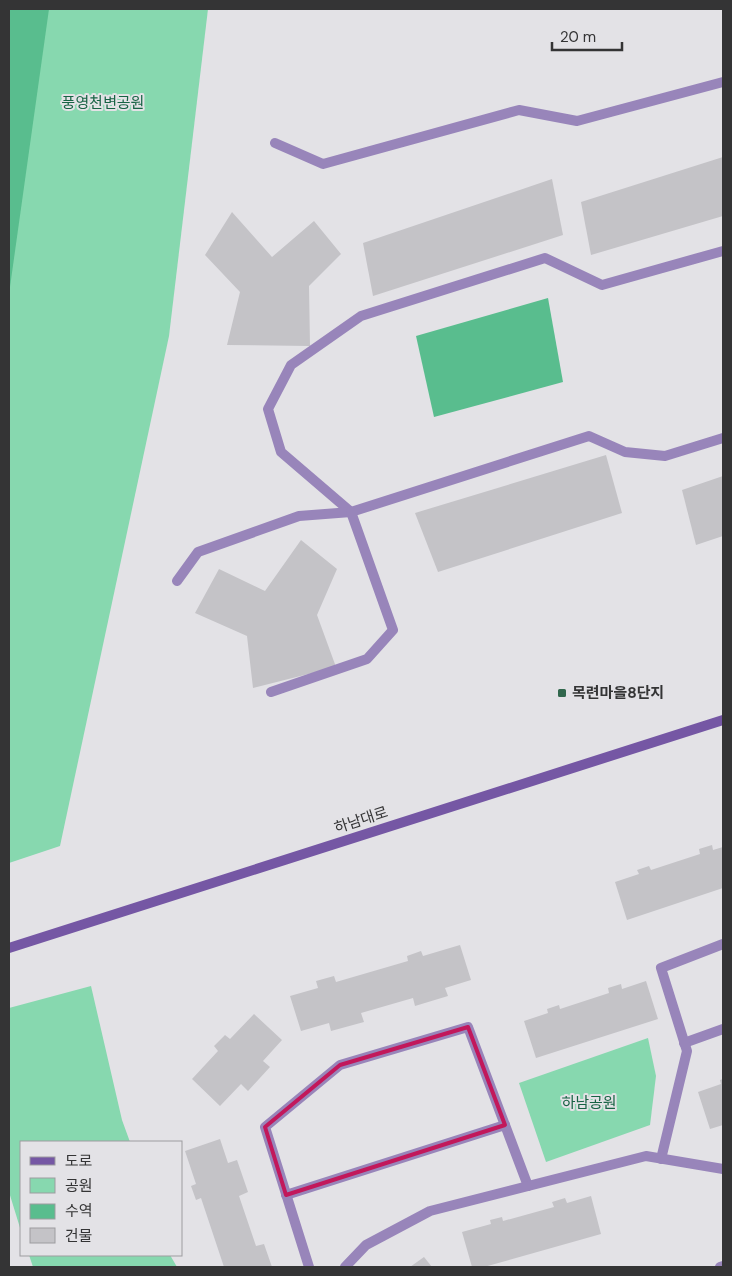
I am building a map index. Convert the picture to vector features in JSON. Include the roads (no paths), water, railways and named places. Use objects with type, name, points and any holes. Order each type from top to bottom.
[{"type":"main road","name":"하남대로","points":[[9,948],[723,720]]},
{"type":"street","points":[[275,143],[323,164],[519,110],[577,121],[723,82]]},
{"type":"street","points":[[271,692],[368,659],[393,630],[351,512],[280,452],[268,409],[291,366],[361,316],[545,258],[602,285],[723,251]]},
{"type":"street","points":[[177,581],[198,552],[299,516],[351,512],[588,436],[625,452],[665,456],[723,438]]},
{"type":"street","points":[[661,1159],[687,1051],[661,968],[723,944]]},
{"type":"street","points":[[309,1267],[265,1127],[340,1065],[468,1027],[528,1186]]},
{"type":"street","points":[[684,1043],[723,1029]]},
{"type":"street","points":[[286,1194],[505,1125]]},
{"type":"street","points":[[345,1267],[366,1245],[430,1211],[646,1156],[723,1169]]},
{"type":"water","points":[[9,9],[49,9],[9,294]]},
{"type":"water","points":[[548,298],[563,382],[434,417],[416,336]]},
{"type":"place","name":"목련마을8단지","points":[[562,693]]},
{"type":"park label","name":"풍영천변공원","points":[[103,103]]},
{"type":"park label","name":"하남공원","points":[[589,1103]]}]
